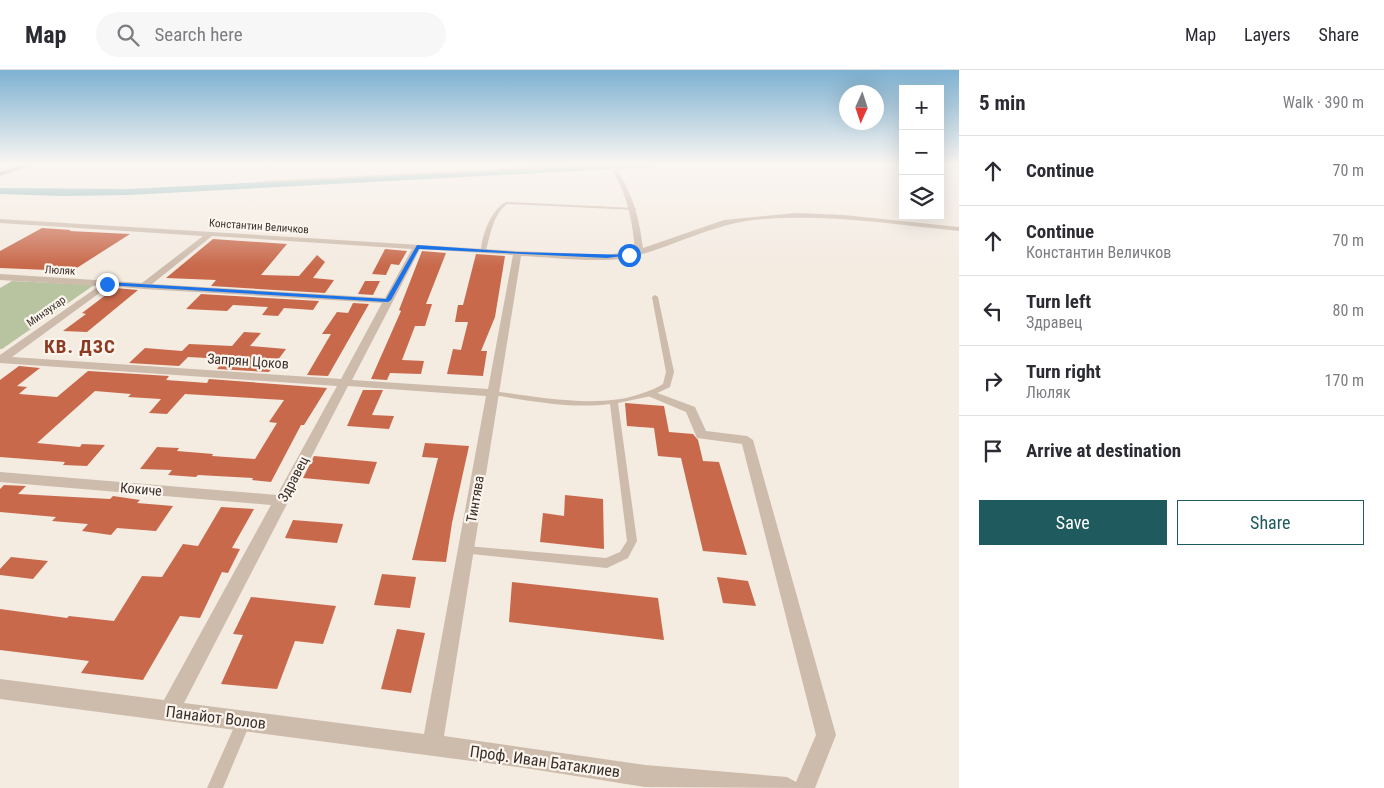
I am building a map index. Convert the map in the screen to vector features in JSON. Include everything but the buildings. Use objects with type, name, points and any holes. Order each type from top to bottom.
[{"type":"street","points":[[629,199],[635,209],[639,251]]},
{"type":"street","name":"Константин Величков","points":[[0,221],[517,253],[620,257],[724,222],[754,218],[796,215],[959,229]]},
{"type":"street","points":[[144,286],[210,234]]},
{"type":"street","name":"Здравец","points":[[169,711],[417,247]]},
{"type":"street","name":"Тинтява","points":[[432,745],[517,253]]},
{"type":"street","name":"Люляк","points":[[0,277],[388,300]]},
{"type":"street","name":"Минзухар","points":[[0,359],[107,284]]},
{"type":"street","name":"Запрян Цоков","points":[[0,359],[493,393]]},
{"type":"street","points":[[652,394],[691,410],[701,435],[746,440],[826,735],[804,788]]},
{"type":"street","name":"Кокиче","points":[[0,477],[282,501]]},
{"type":"street","name":"Панайот Волов","points":[[0,689],[432,745]]},
{"type":"street","name":"Проф. Иван Батаклиев","points":[[432,745],[525,757],[646,782],[787,788]]},
{"type":"lane","points":[[483,251],[495,214],[500,206],[506,203],[635,209]]},
{"type":"lane","points":[[493,393],[552,401],[614,402],[652,394],[667,385],[670,372],[654,297]]},
{"type":"lane","points":[[466,550],[607,563],[624,555],[632,541],[614,402]]},
{"type":"lane","points":[[215,788],[244,720]]},
{"type":"green space","points":[[12,281],[94,285],[0,349],[0,288]]},
{"type":"district","name":"КВ. ДЗС","points":[[80,346]]},
{"type":"route","points":[[107,284],[388,300],[417,247],[607,257],[629,255]]}]
